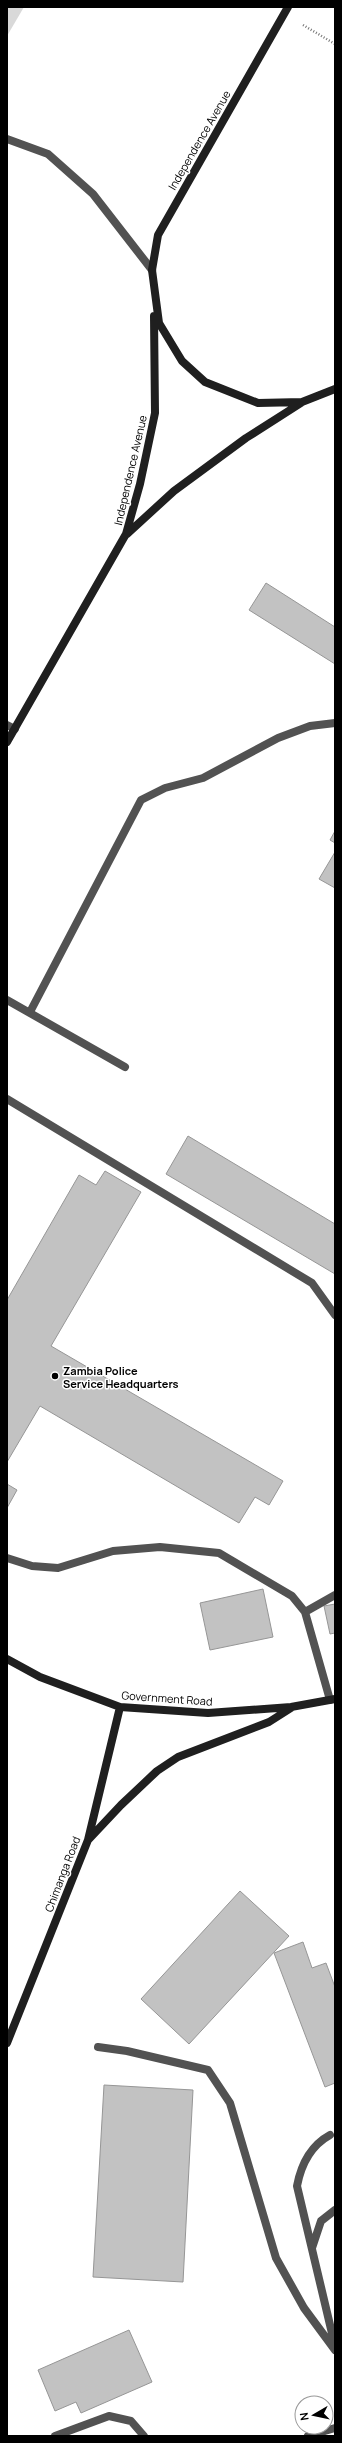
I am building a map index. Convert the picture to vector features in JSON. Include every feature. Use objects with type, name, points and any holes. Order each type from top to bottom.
[{"type":"main road","name":"Independence Avenue","points":[[7,742],[126,534],[140,484],[155,413],[152,270],[158,235],[288,7]]},
{"type":"main road","name":"Independence Avenue","points":[[153,292],[159,323],[182,361],[205,382],[258,403],[302,402]]},
{"type":"main road","name":"Independence Avenue","points":[[126,534],[174,491],[246,438],[302,402],[335,389]]},
{"type":"main road","name":"Government Road","points":[[7,1660],[40,1677],[120,1707],[208,1712],[291,1707],[332,1699]]},
{"type":"main road","name":"Chimanga Road","points":[[7,2042],[88,1840],[120,1707]]},
{"type":"main road","points":[[88,1840],[121,1804],[157,1771],[173,1761],[203,1747],[269,1722],[291,1707]]},
{"type":"street","points":[[7,138],[48,154],[93,194],[152,270]]},
{"type":"street","points":[[30,1012],[141,800],[165,788],[203,778],[278,738],[310,726],[335,723]]},
{"type":"street","points":[[7,725],[15,729]]},
{"type":"street","points":[[7,1000],[125,1067]]},
{"type":"street","points":[[7,1099],[312,1283],[335,1315]]},
{"type":"street","points":[[7,1558],[32,1566],[58,1568],[113,1551],[160,1547],[219,1552],[292,1596],[306,1612],[332,1699]]},
{"type":"street","points":[[306,1612],[335,1595]]},
{"type":"street","points":[[98,2047],[127,2051],[208,2070],[230,2103],[276,2258],[304,2308],[335,2350]]},
{"type":"street","points":[[330,2135],[317,2142],[300,2168],[297,2186],[335,2346]]},
{"type":"street","points":[[312,2249],[321,2221],[335,2210]]},
{"type":"street","points":[[55,2436],[109,2416],[131,2420],[144,2436]]},
{"type":"street","points":[[308,2436],[335,2428]]},
{"type":"shaded area","points":[[7,7],[24,7],[7,36]]},
{"type":"building","points":[[266,583],[335,627],[335,664],[249,610]]},
{"type":"building","points":[[335,831],[335,843],[330,840]]},
{"type":"building","points":[[335,852],[335,888],[319,879]]},
{"type":"building","points":[[188,1136],[335,1224],[335,1274],[166,1174]]},
{"type":"building","name":"Zambia Police Service Headquarters","points":[[105,1171],[141,1192],[51,1346],[283,1481],[269,1505],[255,1497],[239,1523],[40,1406],[7,1462],[7,1300],[79,1175],[96,1185]]},
{"type":"building","points":[[7,1484],[17,1490],[7,1508]]},
{"type":"building","points":[[263,1589],[273,1637],[210,1650],[200,1603]]},
{"type":"building","points":[[335,1604],[335,1633],[330,1634],[324,1606]]},
{"type":"building","points":[[240,1891],[289,1936],[189,2044],[141,1999]]},
{"type":"building","points":[[303,1942],[312,1968],[326,1963],[335,1987],[335,2083],[325,2087],[274,1953]]},
{"type":"building","points":[[104,2085],[193,2090],[183,2282],[93,2277]]},
{"type":"building","points":[[129,2330],[152,2382],[81,2413],[76,2402],[55,2411],[38,2370]]},
{"type":"place","name":"Zambia Police Service Headquarters","points":[[55,1376]]}]
